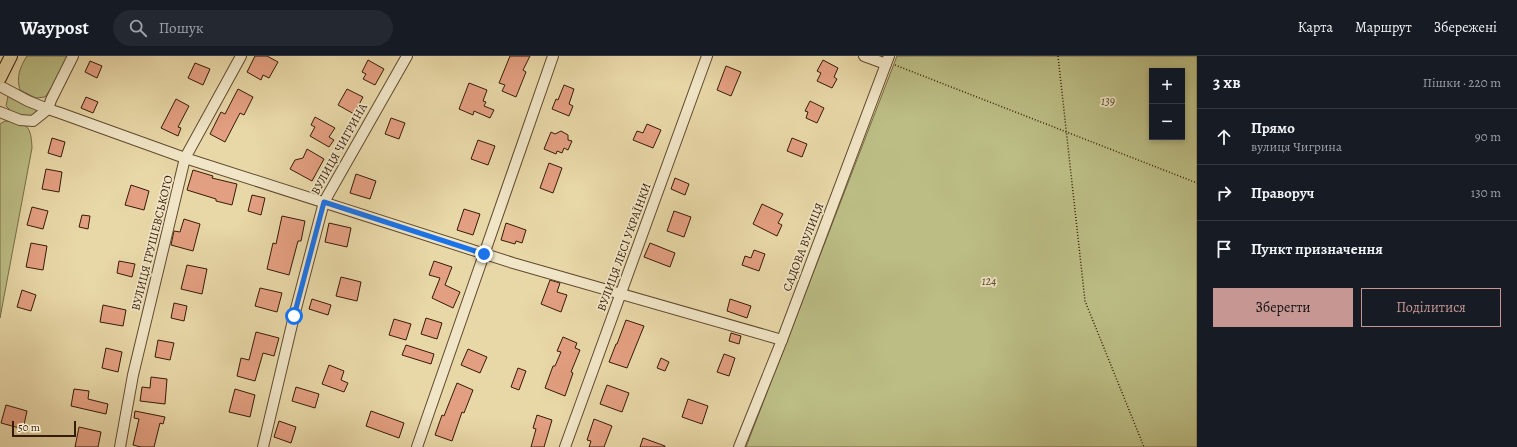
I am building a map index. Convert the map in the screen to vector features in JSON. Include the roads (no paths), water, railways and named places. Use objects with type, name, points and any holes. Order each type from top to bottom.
[{"type":"main road","points":[[0,78],[11,56]]},
{"type":"street","points":[[0,112],[20,120],[33,121],[48,109],[73,56]]},
{"type":"street","name":"ВУЛИЦЯ ГРУШЕВСЬКОГО","points":[[120,447],[133,375],[185,158],[241,56]]},
{"type":"street","name":"ВУЛИЦЯ ЧИГРИНА","points":[[263,447],[294,316],[324,202],[406,56]]},
{"type":"street","points":[[417,447],[553,56]]},
{"type":"street","name":"ВУЛИЦЯ ЛЕСІ УКРАЇНКИ","points":[[565,447],[707,56]]},
{"type":"street","points":[[864,56],[887,60]]},
{"type":"street","name":"САДОВА ВУЛИЦЯ","points":[[739,447],[782,340],[887,60]]},
{"type":"street","points":[[0,86],[28,101],[48,109],[185,158],[484,254],[620,295],[782,340]]},
{"type":"park label","name":"139","points":[[1108,101]]},
{"type":"park label","name":"124","points":[[989,281]]}]
